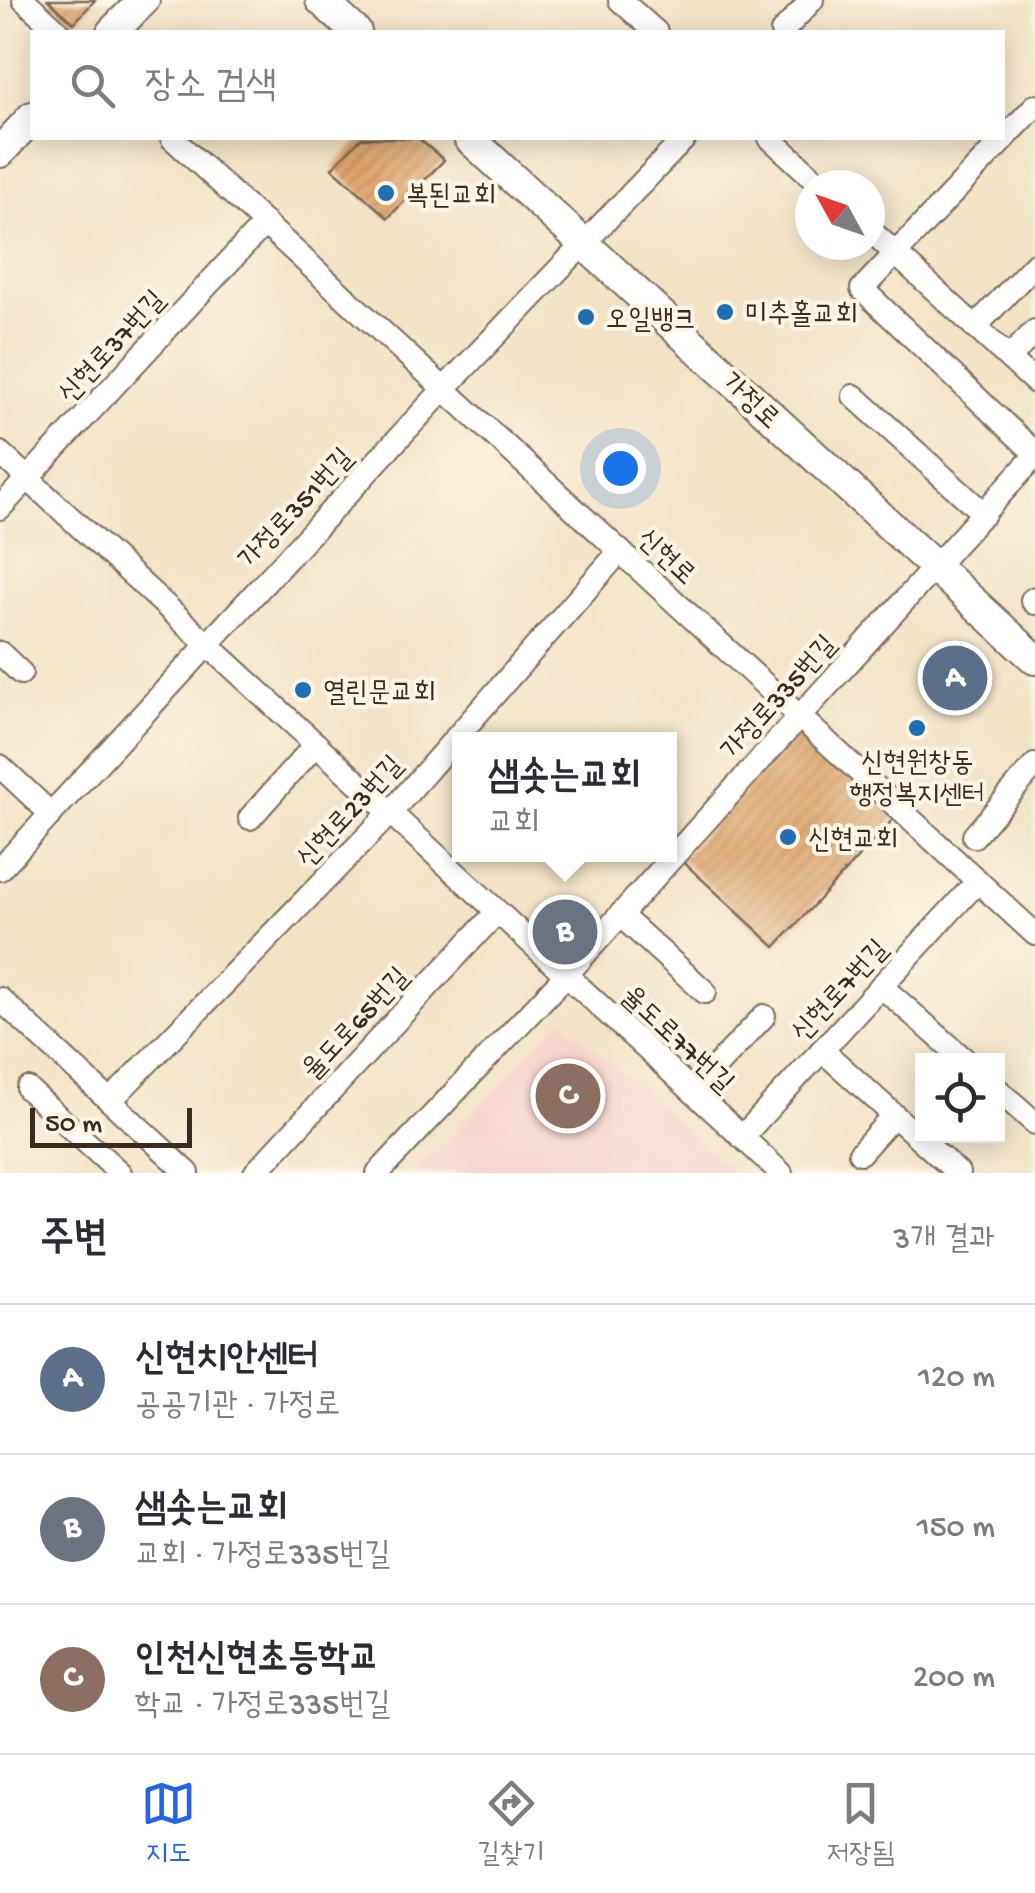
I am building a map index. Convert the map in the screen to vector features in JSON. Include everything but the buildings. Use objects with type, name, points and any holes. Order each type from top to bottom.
[{"type":"street","points":[[24,0],[57,30]]},
{"type":"street","points":[[114,30],[144,0]]},
{"type":"street","points":[[321,0],[354,30]]},
{"type":"street","points":[[620,0],[654,30]]},
{"type":"street","points":[[784,30],[812,0]]},
{"type":"street","points":[[1005,137],[1035,106]]},
{"type":"street","points":[[0,152],[30,119]]},
{"type":"street","name":"신현로","points":[[174,140],[1035,934]]},
{"type":"street","name":"가정로","points":[[471,140],[1035,659]]},
{"type":"street","name":"가정로351번길","points":[[0,869],[444,389],[682,140]]},
{"type":"street","points":[[772,140],[805,170]]},
{"type":"street","points":[[1002,140],[862,289],[1035,454]]},
{"type":"street","name":"신현로37번길","points":[[0,508],[265,223]]},
{"type":"street","points":[[885,244],[1035,382]]},
{"type":"street","points":[[975,327],[1035,264]]},
{"type":"street","points":[[1009,358],[1035,331]]},
{"type":"street","points":[[854,396],[984,514]]},
{"type":"street","name":"율도로77번길","points":[[0,453],[782,1173]]},
{"type":"street","name":"가정로335번길","points":[[677,851],[1035,454]]},
{"type":"street","name":"신현로23번길","points":[[461,732],[620,551]]},
{"type":"street","points":[[0,654],[21,673]]},
{"type":"street","name":"신현로23번길","points":[[110,1101],[390,813],[452,742]]},
{"type":"street","points":[[250,818],[316,744]]},
{"type":"street","points":[[974,836],[1035,765]]},
{"type":"street","points":[[0,766],[51,814]]},
{"type":"street","name":"가정로335번길","points":[[378,1173],[667,862]]},
{"type":"street","name":"신현로7번길","points":[[742,1137],[978,882]]},
{"type":"street","name":"율도로65번길","points":[[255,1173],[497,912]]},
{"type":"street","points":[[620,915],[705,992]]},
{"type":"street","points":[[882,986],[957,1053]]},
{"type":"street","points":[[0,999],[188,1173]]},
{"type":"street","points":[[693,1092],[764,1016]]},
{"type":"street","points":[[822,1050],[958,1173]]},
{"type":"street","points":[[28,1089],[120,1173]]},
{"type":"street","points":[[1005,1096],[1035,1123]]},
{"type":"street","points":[[860,1153],[894,1116]]},
{"type":"shaded area","points":[[562,1019],[733,1173],[416,1173]]},
{"type":"place","name":"복된교회","points":[[386,193]]},
{"type":"place","name":"미추홀교회","points":[[725,312]]},
{"type":"place","name":"오일뱅크","points":[[586,317]]},
{"type":"place","name":"신현치안센터","points":[[955,678]]},
{"type":"place","name":"열린문교회","points":[[303,690]]},
{"type":"place","name":"신현원창동 행정복지센터","points":[[917,728]]},
{"type":"place","name":"신현교회","points":[[788,837]]},
{"type":"place","name":"샘솟는교회","points":[[565,932]]},
{"type":"place","name":"인천신현초등학교","points":[[568,1096]]}]
